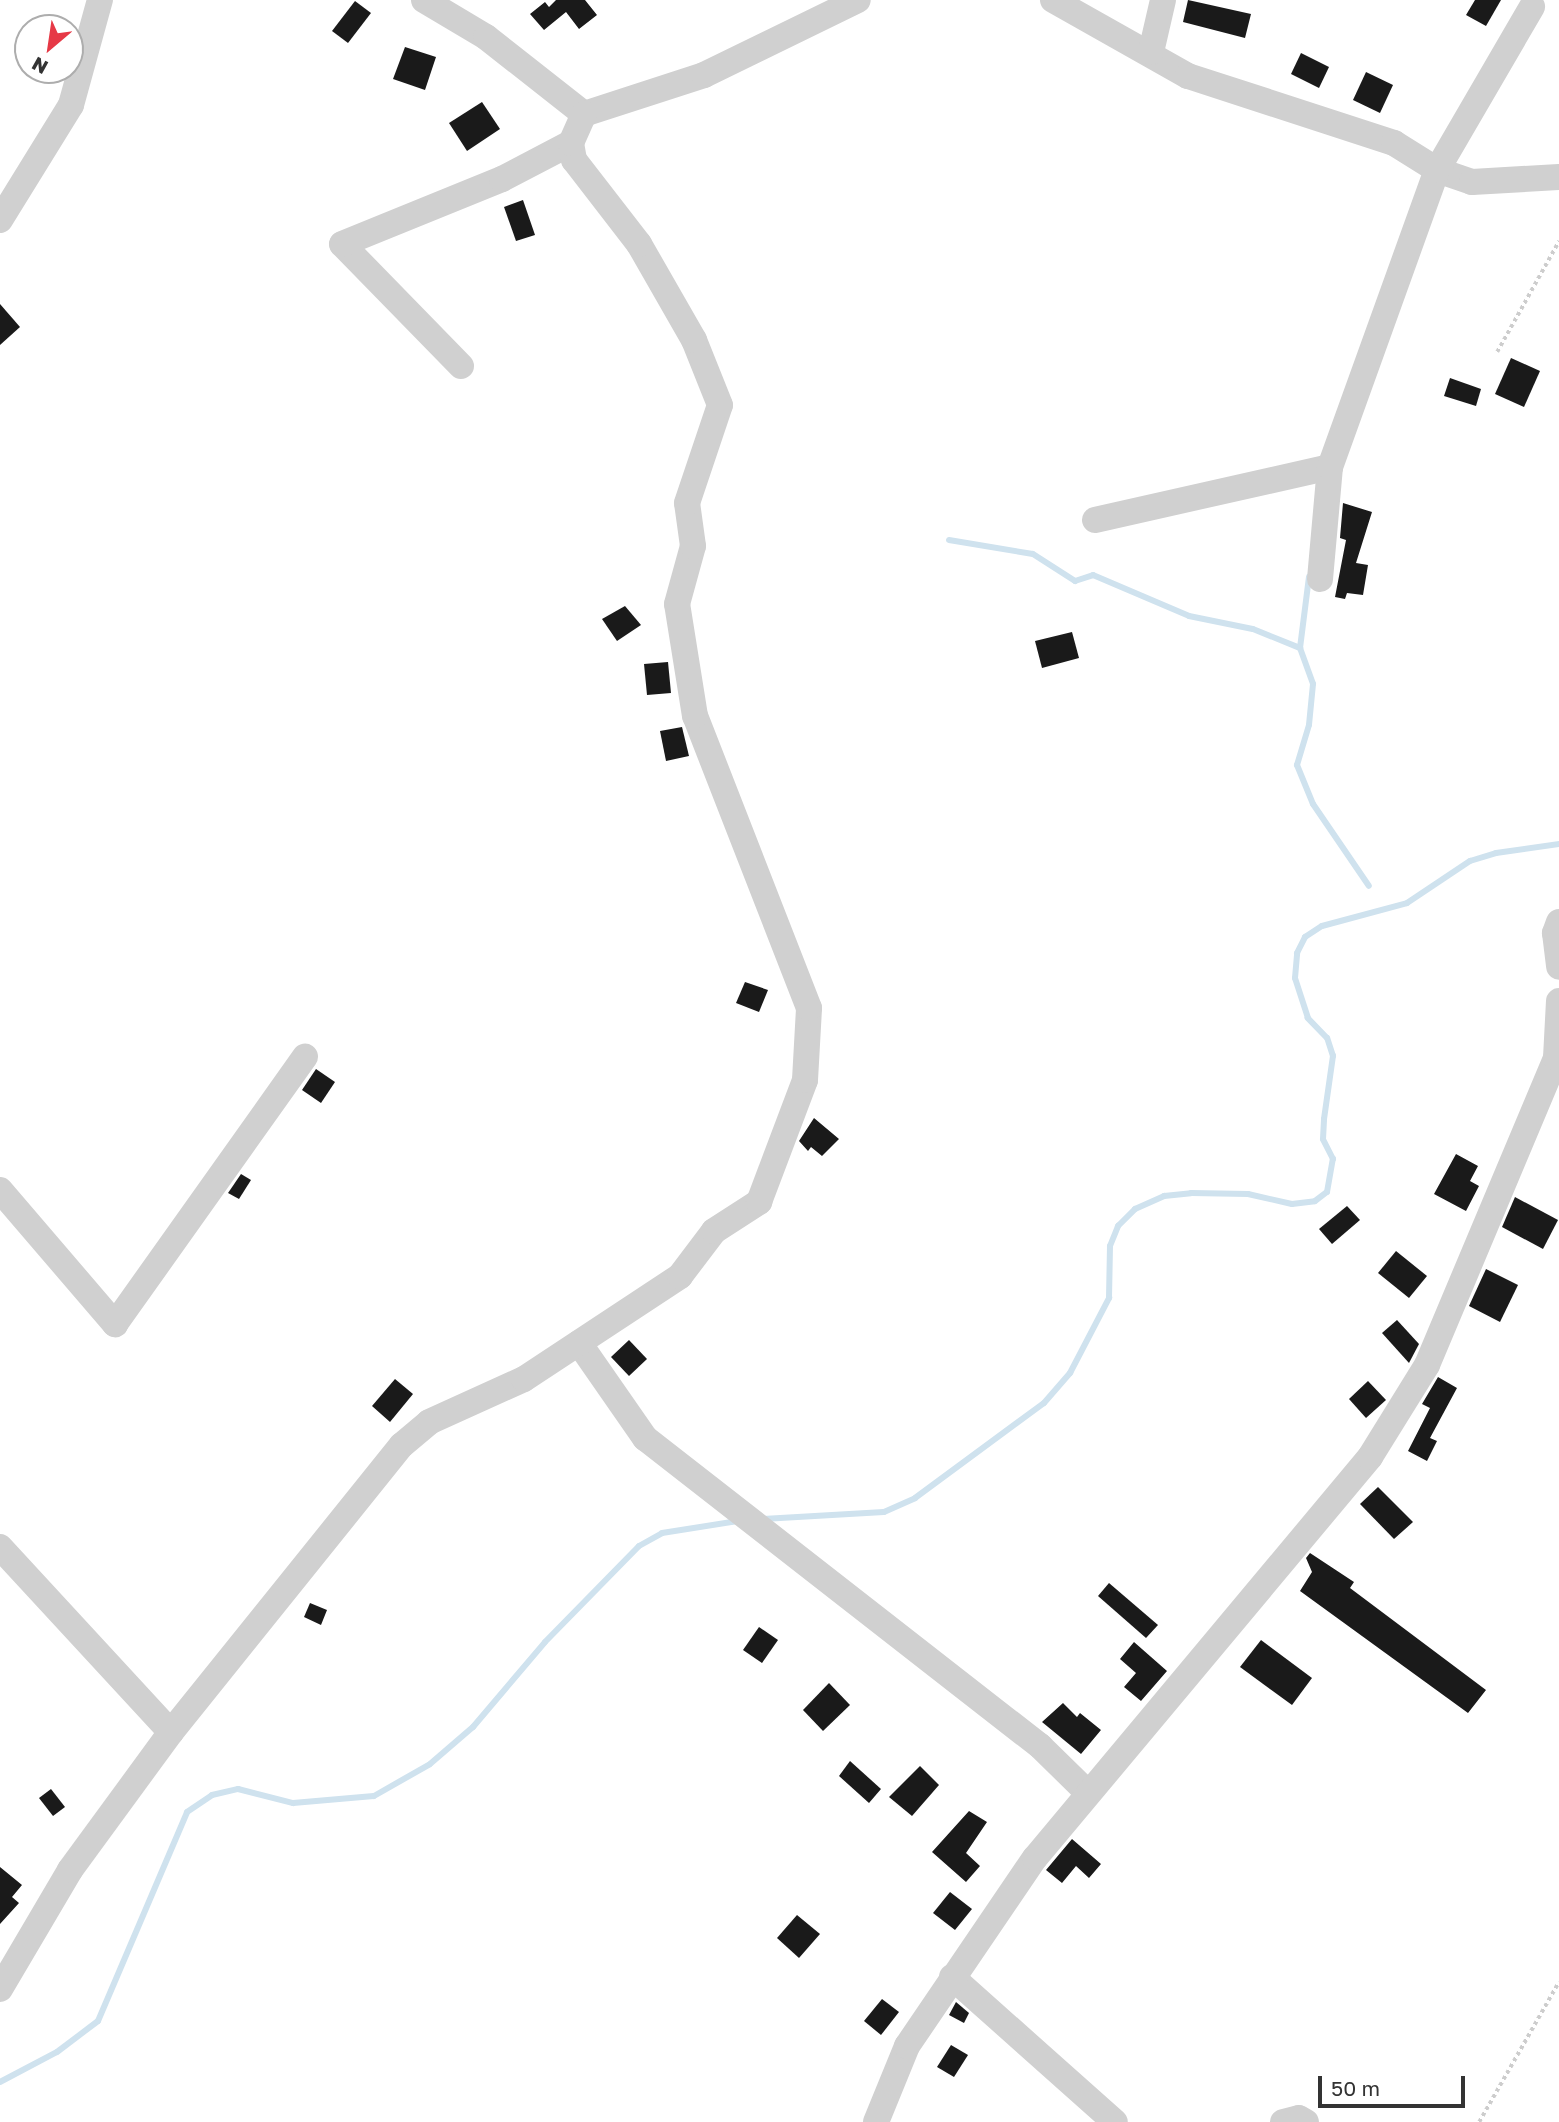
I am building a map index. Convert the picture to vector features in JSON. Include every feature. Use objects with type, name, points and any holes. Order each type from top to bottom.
[{"type":"street","points":[[0,220],[71,105],[100,0]]},
{"type":"street","points":[[424,0],[486,37],[584,114]]},
{"type":"street","points":[[0,1989],[32,1927],[170,1732],[402,1445],[429,1422],[524,1379],[680,1276],[714,1231],[759,1202],[805,1080],[809,1008],[695,716],[677,604],[694,546],[687,503],[720,405],[694,340],[639,244],[573,160],[571,143],[584,114],[704,75],[858,0]]},
{"type":"street","points":[[1052,0],[1151,52],[1188,76],[1394,143],[1437,170],[1472,182],[1559,177]]},
{"type":"street","points":[[1151,52],[1163,0]]},
{"type":"street","points":[[1320,579],[1330,467],[1437,170],[1532,7]]},
{"type":"street","points":[[461,366],[342,244],[502,179],[571,143]]},
{"type":"street","points":[[1095,520],[1330,467]]},
{"type":"street","points":[[1559,922],[1555,933],[1559,967]]},
{"type":"street","points":[[876,2122],[907,2046],[952,1976],[1035,1858],[1370,1457],[1427,1365],[1556,1058],[1559,1001]]},
{"type":"street","points":[[0,1190],[115,1324],[305,1057]]},
{"type":"street","points":[[579,1343],[645,1438],[1029,1737],[1088,1793]]},
{"type":"street","points":[[0,1547],[170,1732]]},
{"type":"street","points":[[952,1976],[1115,2122]]},
{"type":"street","points":[[1283,2122],[1299,2118],[1306,2122]]},
{"type":"path","points":[[1497,352],[1559,241]]},
{"type":"path","points":[[1479,2122],[1559,1982]]},
{"type":"building","points":[[556,0],[585,0],[597,15],[579,29],[566,12],[544,30],[530,14],[545,2],[549,7]]},
{"type":"building","points":[[1188,0],[1251,14],[1245,38],[1183,22]]},
{"type":"building","points":[[1475,0],[1501,0],[1486,26],[1466,15]]},
{"type":"building","points":[[355,1],[371,13],[348,43],[332,31]]},
{"type":"building","points":[[405,47],[436,57],[425,90],[393,79]]},
{"type":"building","points":[[1301,53],[1329,67],[1319,88],[1291,74]]},
{"type":"building","points":[[1366,72],[1393,85],[1380,113],[1353,100]]},
{"type":"building","points":[[482,102],[500,129],[467,151],[449,123]]},
{"type":"building","points":[[523,200],[535,235],[516,241],[504,207]]},
{"type":"building","points":[[0,304],[20,327],[0,345]]},
{"type":"building","points":[[1511,358],[1540,371],[1524,407],[1495,394]]},
{"type":"building","points":[[1450,378],[1481,389],[1476,406],[1444,396]]},
{"type":"building","points":[[1343,503],[1372,512],[1356,563],[1368,565],[1363,595],[1347,593],[1345,599],[1335,597],[1346,540],[1340,538]]},
{"type":"building","points":[[625,606],[641,625],[617,641],[602,619]]},
{"type":"building","points":[[1072,632],[1079,658],[1042,668],[1035,641]]},
{"type":"building","points":[[668,662],[671,693],[647,695],[644,664]]},
{"type":"building","points":[[682,727],[689,756],[666,761],[660,731]]},
{"type":"building","points":[[745,982],[768,990],[759,1012],[736,1003]]},
{"type":"building","points":[[316,1069],[335,1082],[321,1103],[302,1090]]},
{"type":"building","points":[[814,1118],[839,1139],[822,1156],[811,1147],[808,1151],[799,1141]]},
{"type":"building","points":[[1456,1154],[1478,1166],[1470,1181],[1479,1186],[1466,1211],[1434,1194]]},
{"type":"building","points":[[241,1174],[251,1180],[239,1199],[228,1193]]},
{"type":"building","points":[[1515,1197],[1558,1220],[1543,1249],[1502,1227]]},
{"type":"building","points":[[1347,1206],[1360,1220],[1332,1244],[1319,1229]]},
{"type":"building","points":[[1396,1251],[1427,1276],[1409,1298],[1378,1273]]},
{"type":"building","points":[[1486,1269],[1518,1285],[1500,1322],[1469,1306]]},
{"type":"building","points":[[1397,1320],[1419,1344],[1409,1363],[1382,1333]]},
{"type":"building","points":[[629,1340],[647,1359],[629,1376],[611,1357]]},
{"type":"building","points":[[1438,1377],[1457,1388],[1430,1438],[1437,1441],[1427,1461],[1408,1451],[1430,1408],[1422,1404]]},
{"type":"building","points":[[395,1379],[413,1394],[390,1422],[372,1406]]},
{"type":"building","points":[[1368,1381],[1386,1400],[1366,1418],[1349,1399]]},
{"type":"building","points":[[1378,1487],[1413,1522],[1394,1539],[1360,1504]]},
{"type":"building","points":[[1310,1553],[1354,1582],[1350,1588],[1486,1690],[1468,1713],[1300,1591],[1312,1572],[1306,1558]]},
{"type":"building","points":[[1109,1583],[1158,1625],[1146,1638],[1098,1596]]},
{"type":"building","points":[[310,1603],[327,1610],[321,1625],[304,1617]]},
{"type":"building","points":[[759,1627],[778,1640],[762,1663],[743,1650]]},
{"type":"building","points":[[1261,1640],[1312,1678],[1292,1705],[1240,1667]]},
{"type":"building","points":[[1134,1642],[1167,1671],[1141,1701],[1124,1687],[1136,1673],[1120,1659]]},
{"type":"building","points":[[829,1683],[850,1705],[823,1731],[803,1710]]},
{"type":"building","points":[[1063,1703],[1077,1717],[1080,1713],[1101,1730],[1081,1754],[1042,1722]]},
{"type":"building","points":[[850,1761],[881,1789],[869,1803],[839,1776]]},
{"type":"building","points":[[920,1766],[939,1785],[912,1816],[889,1797]]},
{"type":"building","points":[[51,1789],[65,1807],[53,1816],[39,1798]]},
{"type":"building","points":[[969,1811],[987,1822],[966,1853],[980,1866],[966,1882],[932,1852]]},
{"type":"building","points":[[1072,1839],[1101,1864],[1089,1878],[1076,1866],[1062,1883],[1046,1870]]},
{"type":"building","points":[[0,1867],[22,1885],[12,1897],[19,1903],[0,1924]]},
{"type":"building","points":[[950,1892],[972,1909],[955,1930],[933,1913]]},
{"type":"building","points":[[797,1915],[820,1934],[799,1958],[777,1938]]},
{"type":"building","points":[[882,1999],[899,2012],[881,2035],[864,2021]]},
{"type":"building","points":[[956,2002],[969,2013],[964,2023],[949,2015]]},
{"type":"building","points":[[951,2045],[968,2055],[954,2077],[937,2067]]},
{"type":"waterway","points":[[949,540],[1033,554],[1075,581],[1093,575],[1189,616],[1253,629],[1300,648],[1313,684],[1309,725],[1297,765],[1313,804],[1369,886]]},
{"type":"waterway","points":[[1300,648],[1309,577]]},
{"type":"waterway","points":[[763,1519],[884,1512],[915,1498],[1044,1403],[1070,1373],[1109,1298],[1110,1246],[1118,1226],[1135,1209],[1164,1196],[1191,1193],[1248,1194],[1292,1204],[1315,1201],[1327,1192],[1333,1159],[1323,1139],[1333,1056],[1327,1038],[1308,1018],[1295,978],[1297,953],[1305,937],[1322,926],[1407,903],[1470,861],[1496,853],[1559,844]]},
{"type":"waterway","points":[[0,2082],[57,2052],[98,2021],[187,1812],[212,1795],[238,1789],[293,1803],[374,1796],[430,1764],[473,1727],[545,1642],[639,1546],[662,1533],[738,1521]]}]
